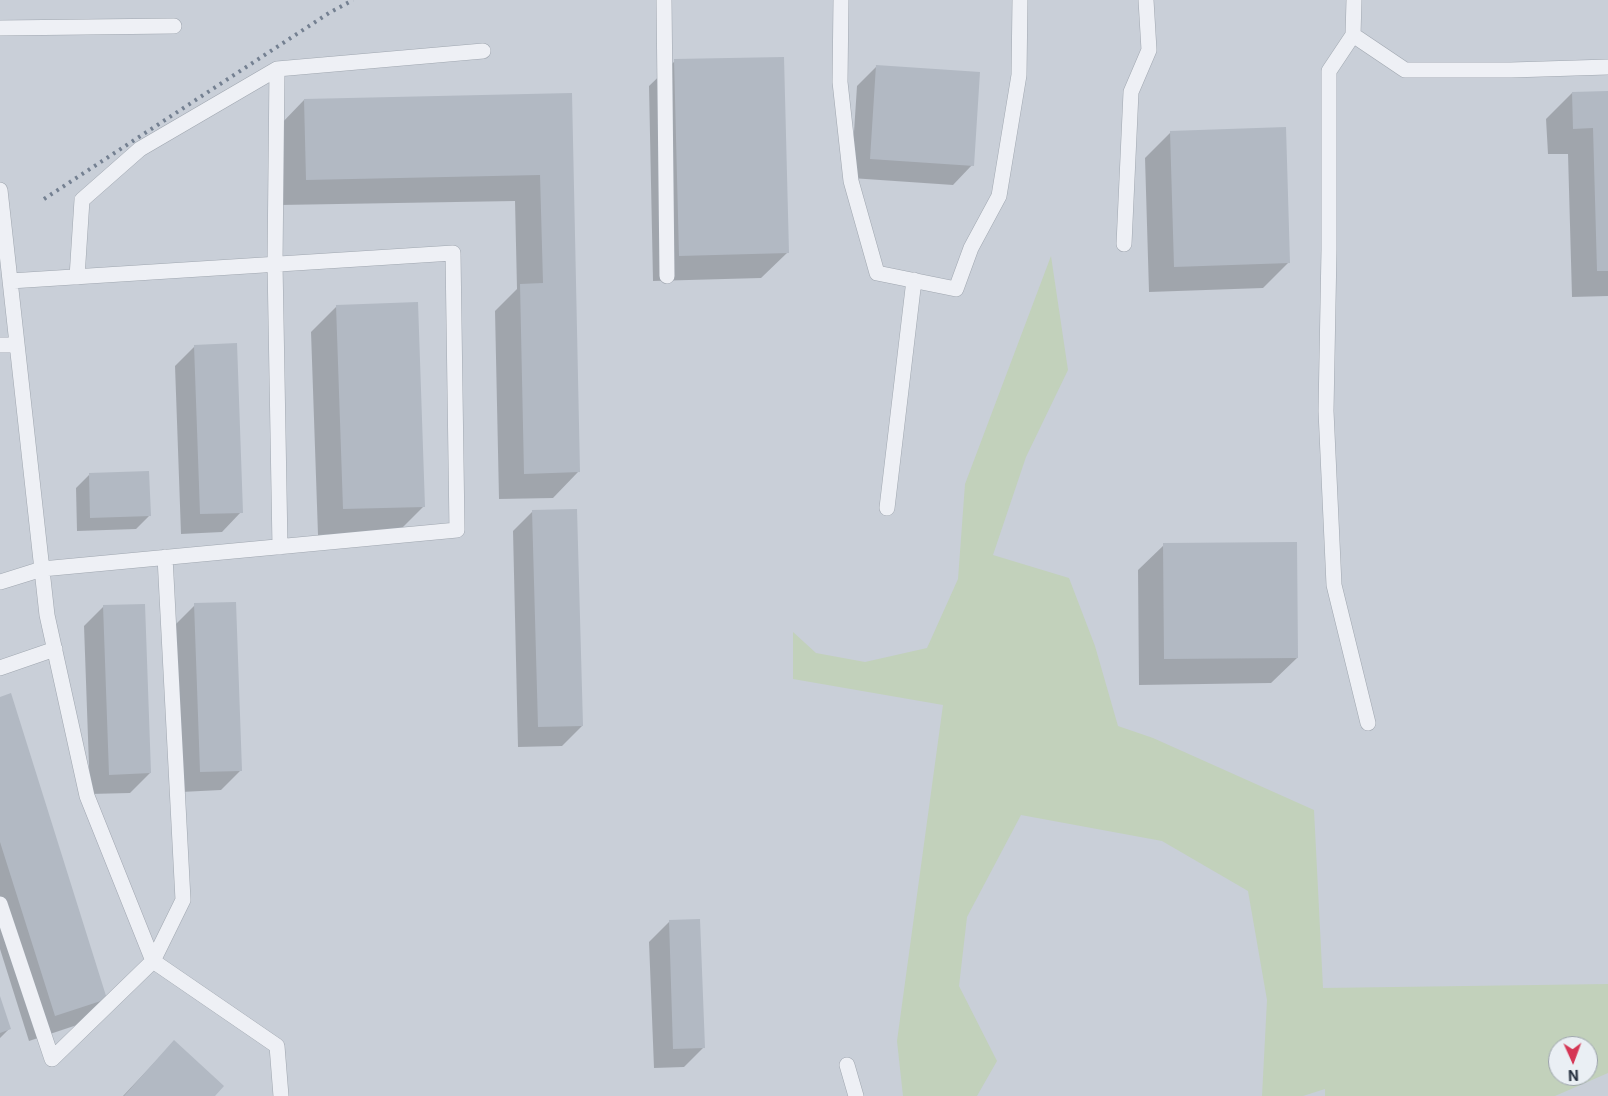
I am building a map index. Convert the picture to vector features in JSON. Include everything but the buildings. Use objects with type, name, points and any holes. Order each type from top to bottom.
[{"type":"lane","points":[[664,0],[667,276]]},
{"type":"lane","points":[[841,0],[840,82],[851,181],[877,273],[956,289],[971,248],[999,196],[1019,75],[1020,0]]},
{"type":"lane","points":[[1124,244],[1131,92],[1149,50],[1146,0]]},
{"type":"lane","points":[[1354,0],[1353,35],[1329,71],[1329,250],[1326,411],[1334,585],[1368,723]]},
{"type":"lane","points":[[0,28],[174,26]]},
{"type":"lane","points":[[1353,35],[1405,70],[1511,70],[1608,67]]},
{"type":"lane","points":[[77,276],[82,200],[140,149],[277,69],[483,51]]},
{"type":"lane","points":[[277,69],[275,263],[280,547]]},
{"type":"lane","points":[[0,191],[47,615],[87,796],[154,961],[277,1046],[281,1096]]},
{"type":"lane","points":[[0,582],[42,569],[457,530],[453,253],[10,281]]},
{"type":"lane","points":[[887,508],[914,280]]},
{"type":"lane","points":[[0,345],[17,344]]},
{"type":"lane","points":[[0,904],[52,1059],[154,961],[183,900],[165,557]]},
{"type":"lane","points":[[0,668],[54,649]]},
{"type":"lane","points":[[847,1064],[856,1096]]},
{"type":"shaded area","points":[[0,0],[1608,0],[1608,1096],[0,1096]]},
{"type":"green space","points":[[1051,256],[1068,370],[1026,457],[993,555],[1069,578],[1095,646],[1118,726],[1153,738],[1314,810],[1323,988],[1608,984],[1608,1073],[1598,1077],[1598,1036],[1548,1036],[1548,1086],[1578,1086],[1555,1096],[1325,1096],[1325,1089],[1303,1096],[1262,1096],[1267,1000],[1248,891],[1162,841],[1021,815],[967,917],[959,986],[997,1061],[977,1096],[903,1096],[897,1041],[943,705],[793,679],[793,632],[816,653],[865,662],[927,648],[958,579],[965,484]]},
{"type":"railway","points":[[44,199],[329,13],[353,0]]}]
